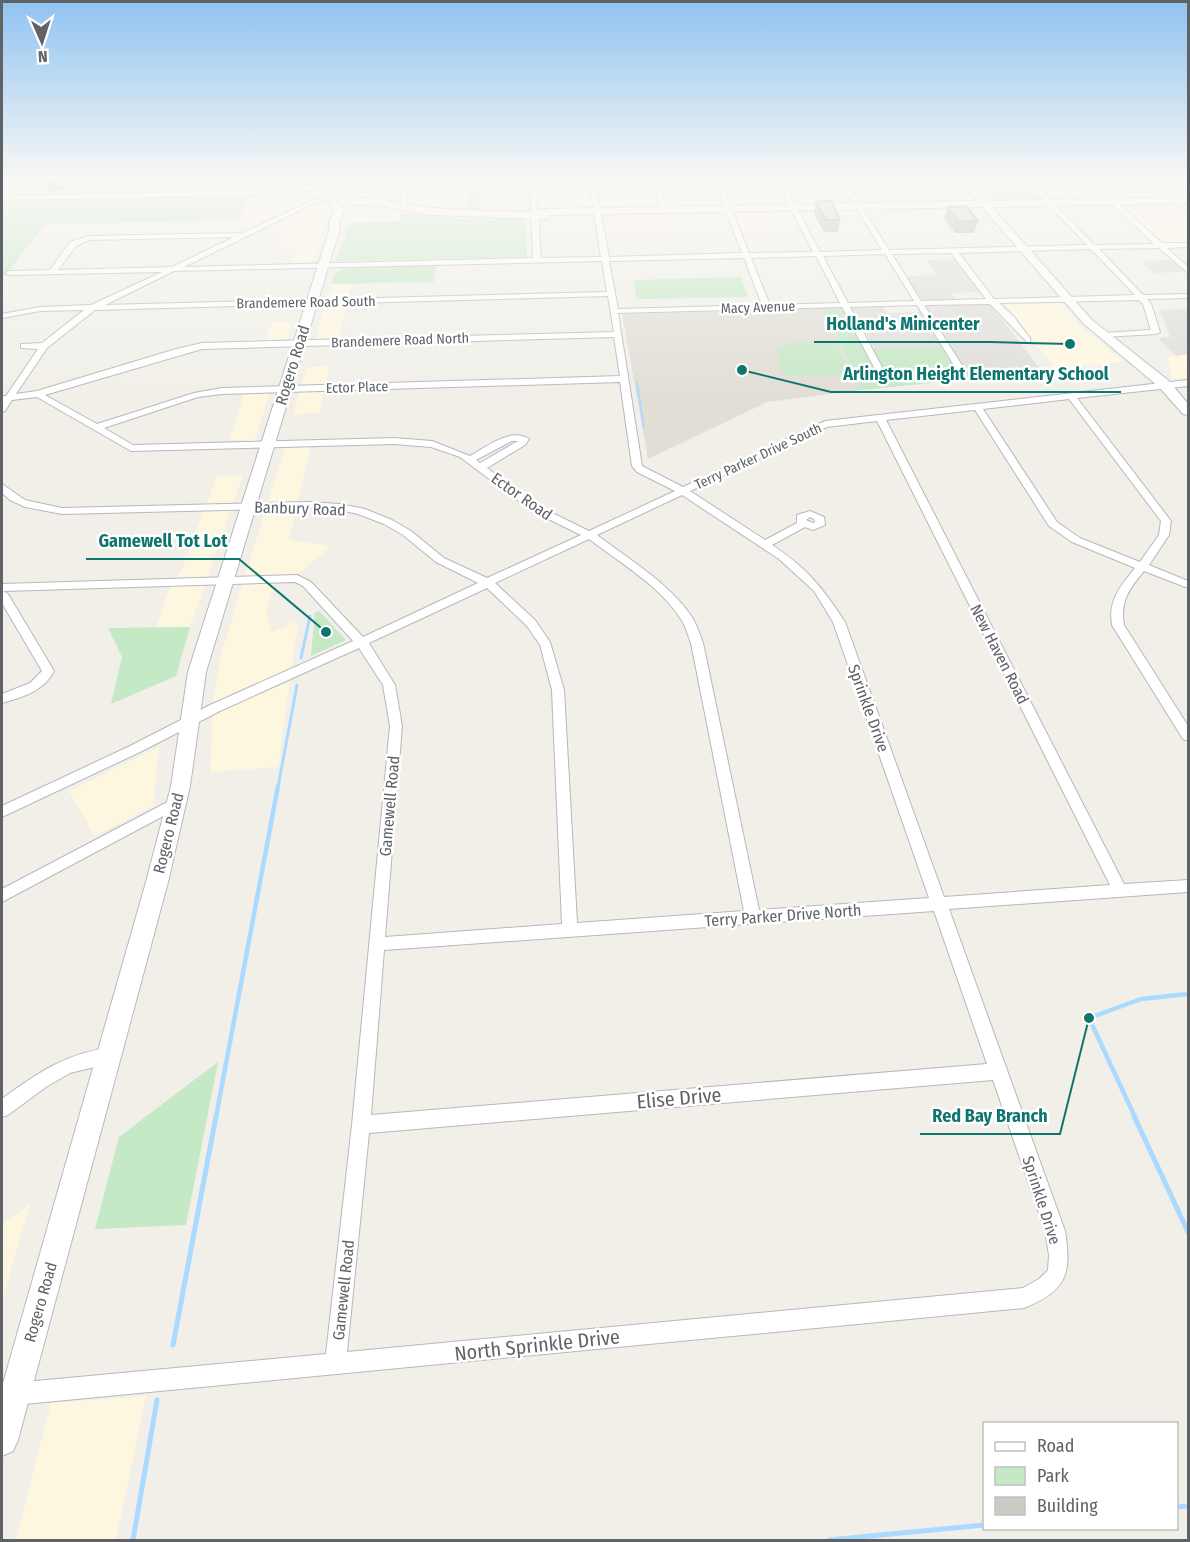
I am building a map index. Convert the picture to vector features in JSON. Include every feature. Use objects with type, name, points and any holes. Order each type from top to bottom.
[{"type":"main road","name":"Rogero Road","points":[[2,1440],[177,802],[197,672],[327,252]]},
{"type":"main road","points":[[1025,252],[1088,322],[1164,384],[1188,411]]},
{"type":"street","points":[[52,272],[67,252]]},
{"type":"street","points":[[2,409],[5,398],[44,346],[63,328],[94,307],[209,252]]},
{"type":"street","points":[[536,252],[537,260]]},
{"type":"street","name":"Sprinkle Drive","points":[[604,252],[615,311],[637,466],[640,470],[683,491],[804,574],[818,589],[838,622],[1055,1231],[1060,1261],[1054,1279]]},
{"type":"street","points":[[745,252],[767,307]]},
{"type":"street","points":[[9,273],[886,252],[964,375]]},
{"type":"street","points":[[954,252],[992,301],[1011,319],[1027,340]]},
{"type":"street","points":[[1097,252],[1142,297],[1147,304],[1156,332],[1103,335]]},
{"type":"street","points":[[1168,252],[1188,271]]},
{"type":"street","points":[[816,253],[880,371]]},
{"type":"street","name":"Brandemere Road South","points":[[2,316],[40,309],[94,307],[611,294]]},
{"type":"street","name":"Macy Avenue","points":[[615,311],[1188,296]]},
{"type":"street","name":"Brandemere Road North","points":[[5,398],[38,394],[195,347],[618,334]]},
{"type":"street","points":[[24,346],[44,346]]},
{"type":"street","name":"Ector Place","points":[[95,428],[203,393],[624,379]]},
{"type":"street","name":"Terry Parker Drive South","points":[[2,812],[215,708],[488,583],[825,424],[1188,383]]},
{"type":"street","name":"Ector Road","points":[[38,394],[131,448],[414,441],[447,448],[476,463],[536,509],[590,535],[649,579],[672,600],[688,620],[697,643],[753,917]]},
{"type":"street","points":[[1071,396],[1166,521],[1164,537],[1117,601],[1113,614],[1188,736]]},
{"type":"street","points":[[976,406],[1053,524],[1076,540],[1188,585]]},
{"type":"street","name":"New Haven Road","points":[[880,417],[1120,891]]},
{"type":"street","name":"Banbury Road","points":[[3,495],[45,509],[79,512],[307,505],[361,511],[396,525],[441,560],[488,583],[531,623],[546,645],[553,668],[558,690],[570,930]]},
{"type":"street","points":[[764,545],[803,524]]},
{"type":"street","name":"Gamewell Road","points":[[2,587],[290,576],[302,579],[360,642],[376,662],[388,684],[394,704],[396,726],[361,1125],[335,1364]]},
{"type":"street","points":[[2,594],[48,671],[44,680],[38,684],[2,699]]},
{"type":"street","points":[[2,896],[177,802]]},
{"type":"street","name":"Terry Parker Drive North","points":[[377,944],[1188,886]]},
{"type":"street","points":[[2,1109],[64,1065],[87,1057],[109,1056]]},
{"type":"street","name":"Elise Drive","points":[[361,1125],[997,1071]]},
{"type":"street","name":"North Sprinkle Drive","points":[[14,1394],[1024,1298],[1040,1291],[1054,1279]]},
{"type":"shaded area","points":[[296,252],[316,252],[312,263],[292,263]]},
{"type":"shaded area","points":[[956,259],[982,292],[951,293],[959,305],[990,304],[1041,370],[961,380],[941,347],[875,349],[852,308],[883,307],[887,313],[919,312],[916,306],[925,305],[906,276],[936,275],[926,260]]},
{"type":"shaded area","points":[[1172,260],[1185,272],[1154,273],[1141,261]]},
{"type":"shaded area","points":[[331,284],[351,284],[338,338],[315,339]]},
{"type":"shaded area","points":[[1060,302],[1081,327],[1124,362],[1056,369],[1005,303]]},
{"type":"shaded area","points":[[824,308],[862,390],[767,402],[648,459],[622,314]]},
{"type":"shaded area","points":[[1188,309],[1188,354],[1176,356],[1158,338],[1170,337],[1160,310]]},
{"type":"shaded area","points":[[272,322],[292,322],[287,339],[266,340]]},
{"type":"shaded area","points":[[1188,354],[1188,378],[1172,379],[1168,357]]},
{"type":"shaded area","points":[[330,366],[319,413],[293,414],[307,367]]},
{"type":"shaded area","points":[[244,394],[269,394],[255,440],[229,440]]},
{"type":"shaded area","points":[[285,447],[311,447],[289,540],[331,546],[299,573],[275,581],[266,612],[272,632],[298,621],[278,767],[210,772],[214,698],[221,654]]},
{"type":"shaded area","points":[[243,475],[190,627],[156,628],[170,587],[181,572],[217,476]]},
{"type":"shaded area","points":[[159,747],[153,806],[95,836],[69,791]]},
{"type":"shaded area","points":[[30,1204],[2,1299],[2,1225]]},
{"type":"shaded area","points":[[146,1396],[116,1540],[16,1540],[51,1403]]},
{"type":"green space","points":[[2,252],[23,252],[2,279]]},
{"type":"green space","points":[[339,252],[527,252],[527,257],[336,261]]},
{"type":"green space","points":[[436,265],[434,282],[331,284],[334,273],[349,267]]},
{"type":"green space","points":[[741,277],[748,297],[637,299],[633,280]]},
{"type":"green space","points":[[824,308],[842,308],[865,349],[941,347],[961,380],[862,390]]},
{"type":"green space","points":[[836,342],[851,373],[848,375],[784,376],[777,350],[789,343]]},
{"type":"green space","points":[[319,611],[346,640],[311,656],[315,613]]},
{"type":"green space","points":[[190,627],[176,676],[111,704],[122,657],[108,628]]},
{"type":"green space","points":[[218,1062],[186,1225],[95,1229],[119,1137]]},
{"type":"waterway","points":[[637,383],[644,428]]},
{"type":"waterway","points":[[301,658],[310,616]]},
{"type":"waterway","points":[[278,787],[297,685]]},
{"type":"waterway","points":[[216,1117],[278,786]]},
{"type":"waterway","points":[[1135,1117],[1089,1018],[1141,999],[1188,994]]},
{"type":"waterway","points":[[173,1345],[216,1116]]},
{"type":"waterway","points":[[1134,1116],[1188,1232]]},
{"type":"waterway","points":[[133,1540],[157,1400]]},
{"type":"waterway","points":[[1178,1507],[1188,1506]]},
{"type":"waterway","points":[[829,1540],[983,1525]]},
{"type":"place","name":"Holland's Minicenter","points":[[1070,344]]},
{"type":"place","name":"Arlington Height Elementary School","points":[[742,370]]},
{"type":"place","name":"Gamewell Tot Lot","points":[[326,632]]},
{"type":"place","name":"Red Bay Branch","points":[[1089,1018]]}]
